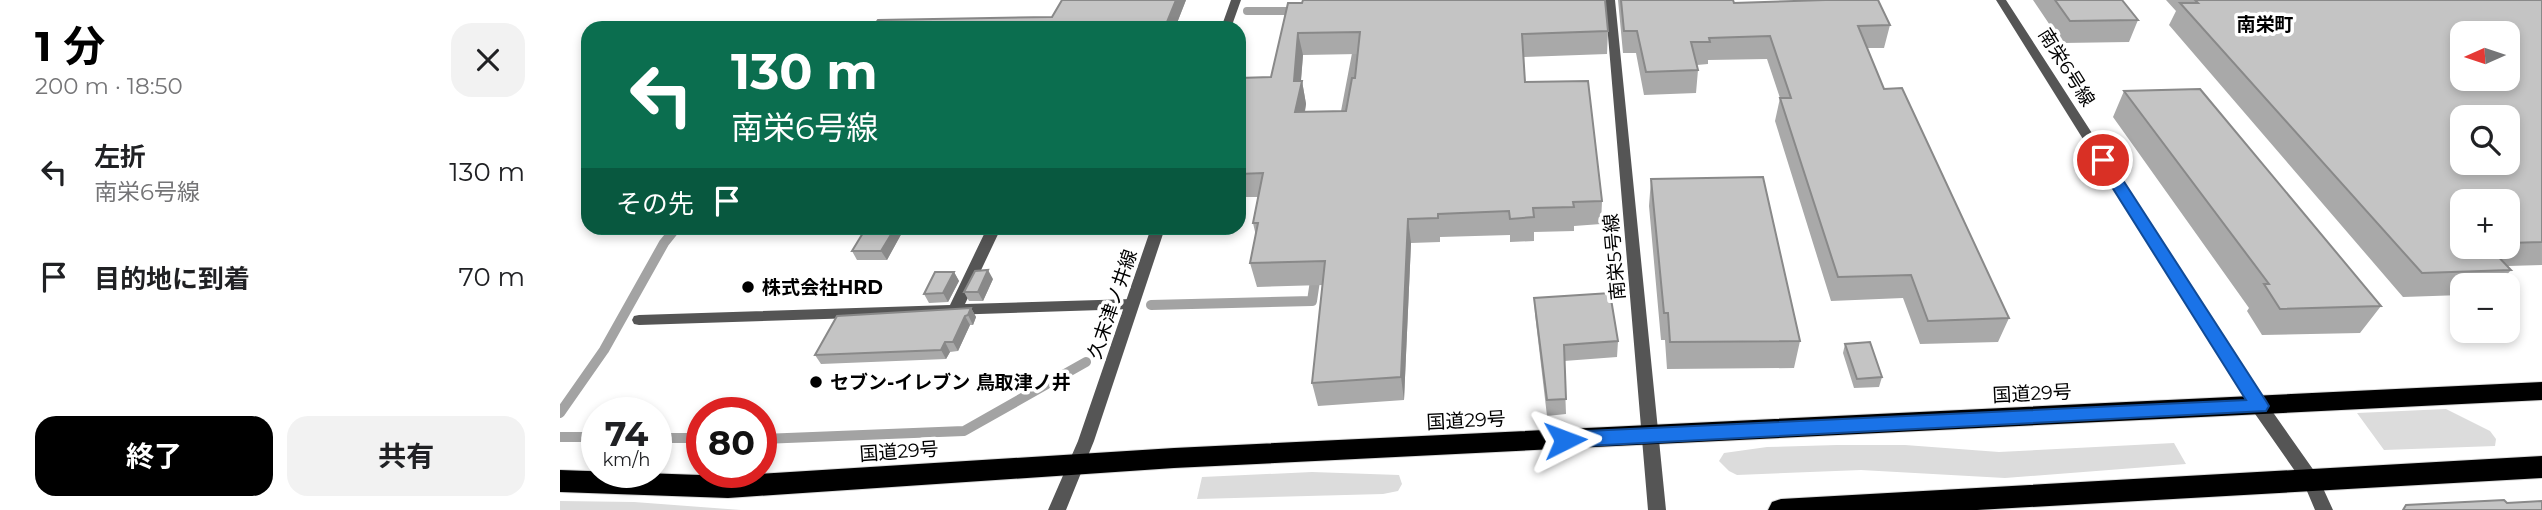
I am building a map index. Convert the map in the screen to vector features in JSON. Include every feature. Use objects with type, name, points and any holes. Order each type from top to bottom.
[{"type":"highway","name":"国道29号","points":[[560,481],[729,487],[1075,464],[2542,391]]},
{"type":"highway","points":[[1782,510],[2542,467]]},
{"type":"street","points":[[1228,21],[1236,0]]},
{"type":"street","name":"南栄5号線","points":[[1610,0],[1657,510]]},
{"type":"street","name":"南栄6号線","points":[[2001,0],[2259,406],[2311,480],[2325,510]]},
{"type":"street","points":[[955,310],[991,235]]},
{"type":"street","name":"久末津ノ井線","points":[[1057,510],[1086,441],[1156,235]]},
{"type":"street","points":[[639,320],[1132,303]]},
{"type":"shaded area","points":[[2446,409],[2490,431],[2496,439],[2495,446],[2384,450],[2357,413]]},
{"type":"shaded area","points":[[2174,443],[2186,464],[2005,478],[1861,470],[1737,475],[1719,461],[1724,453],[1767,447],[1905,445],[1999,452]]},
{"type":"shaded area","points":[[1312,472],[1399,475],[1402,484],[1398,491],[1383,494],[1197,499],[1202,477]]},
{"type":"shaded area","points":[[560,501],[634,502],[741,510],[560,510]]},
{"type":"building","points":[[1062,0],[1176,0],[1167,21],[877,21],[878,20],[1052,17]]},
{"type":"building","points":[[1303,0],[1605,0],[1608,31],[1522,34],[1525,82],[1588,81],[1602,201],[1573,202],[1574,207],[1533,208],[1534,217],[1510,219],[1509,211],[1438,214],[1438,218],[1408,219],[1401,377],[1312,383],[1325,261],[1250,263],[1258,223],[1253,223],[1263,173],[1246,174],[1246,78],[1271,77],[1288,3],[1302,3]],"holes":[[[1360,32],[1355,78],[1352,78],[1346,111],[1295,112],[1302,81],[1294,81],[1298,33]]]},
{"type":"building","points":[[1621,0],[1733,0],[1734,3],[1878,0],[1890,25],[1858,26],[1884,89],[1902,88],[2009,318],[1928,321],[1911,275],[1838,277],[1780,98],[1791,98],[1770,36],[1709,38],[1710,42],[1691,42],[1698,70],[1646,72],[1637,31],[1624,31]]},
{"type":"building","points":[[2055,0],[2122,0],[2138,20],[2070,21]]},
{"type":"building","points":[[2195,0],[2542,0],[2542,242],[2520,243],[2520,189],[2450,189],[2450,259],[2500,259],[2511,270],[2422,273],[2180,3],[2198,3]]},
{"type":"building","points":[[2200,89],[2381,306],[2280,309],[2264,284],[2269,284],[2124,91]]},
{"type":"building","points":[[1763,177],[1800,341],[1670,342],[1668,313],[1664,313],[1651,179]]},
{"type":"building","points":[[862,235],[891,235],[881,251],[852,251]]},
{"type":"building","points":[[988,270],[978,292],[964,292],[975,271]]},
{"type":"building","points":[[935,272],[954,272],[943,293],[924,294]]},
{"type":"building","points":[[1610,293],[1618,341],[1564,345],[1566,399],[1547,400],[1534,298]]},
{"type":"building","points":[[971,308],[953,342],[945,342],[941,350],[815,355],[837,316]]},
{"type":"building","points":[[1870,342],[1882,377],[1857,379],[1845,344]]},
{"type":"building","points":[[2504,500],[2507,503],[2542,501],[2542,510],[2403,510],[2406,505]]},
{"type":"waterway","points":[[1247,11],[1296,11]]},
{"type":"waterway","points":[[1343,122],[1358,43]]},
{"type":"waterway","points":[[560,413],[604,350],[670,235]]},
{"type":"waterway","points":[[1151,305],[1312,301],[1316,274]]},
{"type":"waterway","points":[[777,438],[964,431],[1086,362]]},
{"type":"waterway","points":[[560,437],[581,437]]},
{"type":"waterway","points":[[672,438],[686,438]]},
{"type":"place","name":"株式会社HRD","points":[[748,287]]},
{"type":"place","name":"セブン-イレブン 鳥取津ノ井","points":[[816,382]]},
{"type":"district","name":"南栄町","points":[[2265,24]]},
{"type":"route","points":[[1565,440],[2259,406],[2103,160]]}]
